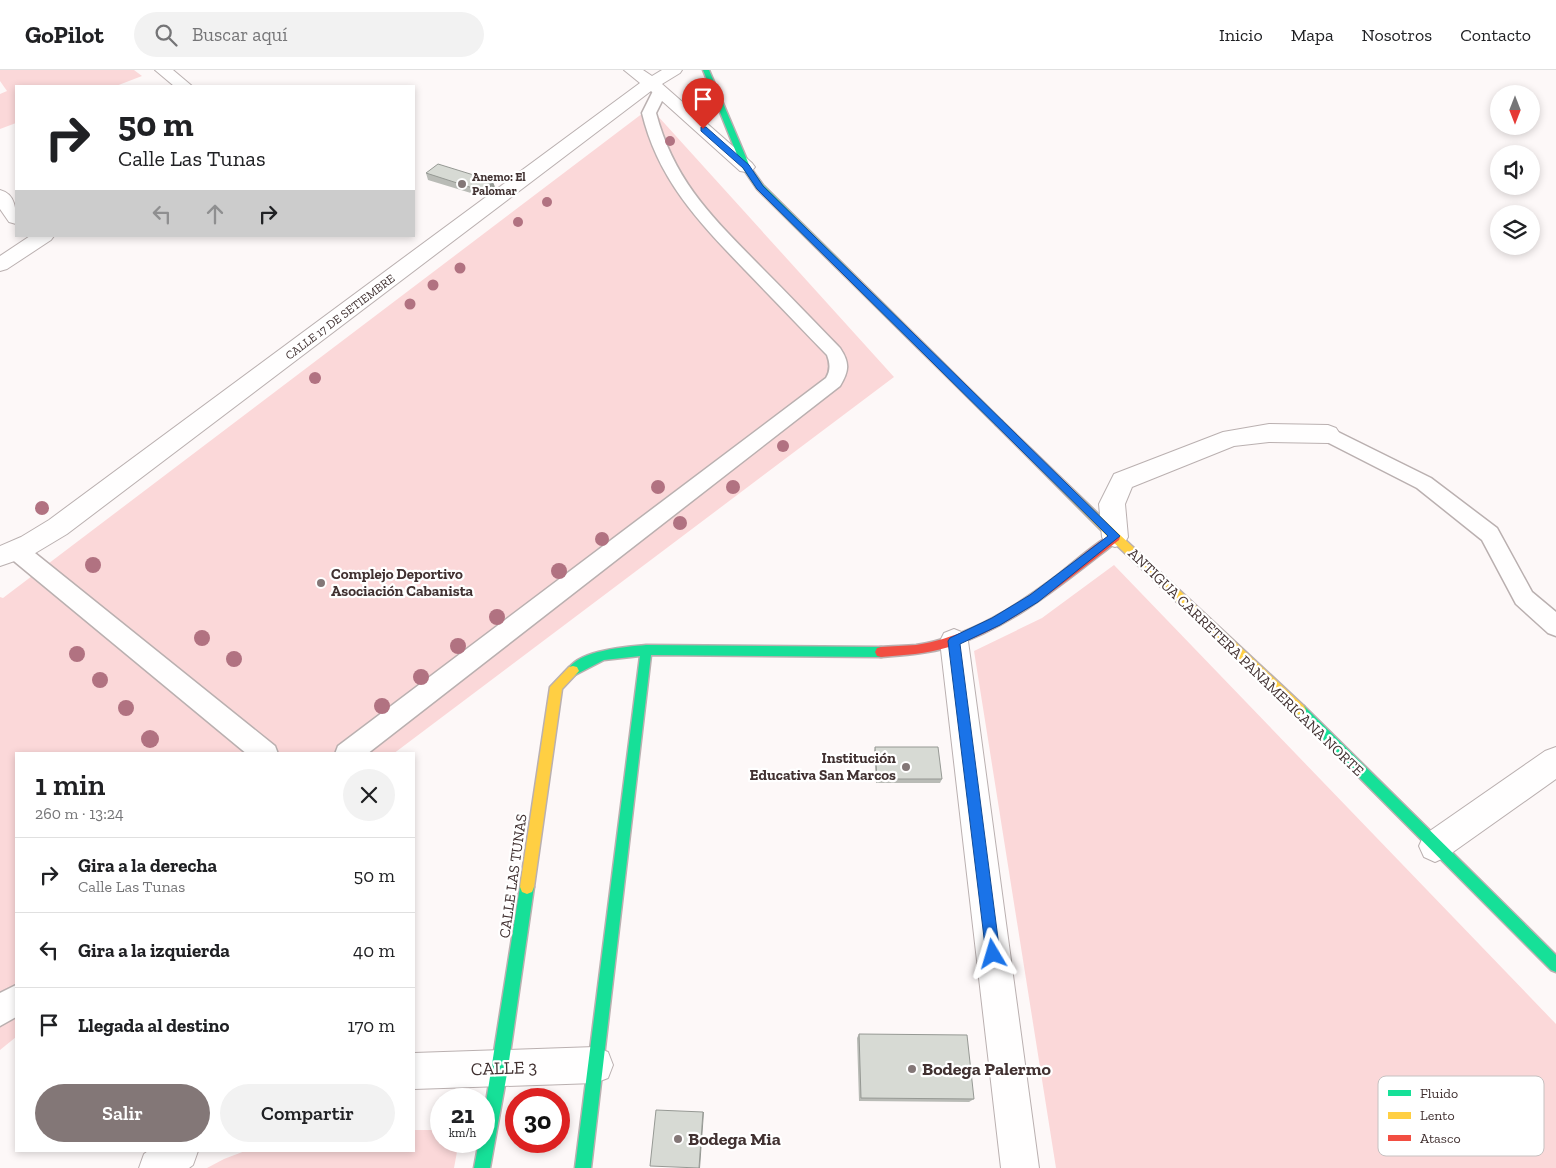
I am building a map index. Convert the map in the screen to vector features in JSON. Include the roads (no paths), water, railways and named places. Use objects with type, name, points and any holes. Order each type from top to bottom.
[{"type":"main road","name":"ANTIGUA CARRETERA PANAMERICANA NORTE","points":[[706,70],[746,167],[760,187],[1115,536],[1262,673],[1556,965]]},
{"type":"main road","name":"CALLE LAS TUNAS","points":[[482,1168],[500,1068],[556,687],[577,666],[603,655],[646,650],[887,652],[921,650],[954,641],[996,622],[1034,598],[1115,536]]},
{"type":"main road","points":[[583,1168],[646,650]]},
{"type":"street","name":"ANTIGUA CARRETERA PANAMERICANA NORTE","points":[[632,70],[656,87],[746,167]]},
{"type":"street","name":"CALLE 17 DE SETIEMBRE","points":[[8,553],[38,541],[58,527],[656,87],[674,70]]},
{"type":"street","points":[[171,71],[183,85]]},
{"type":"street","points":[[0,196],[15,217]]},
{"type":"street","points":[[0,265],[36,238]]},
{"type":"street","points":[[1115,536],[1112,504],[1123,481],[1231,438],[1269,433],[1328,434]]},
{"type":"street","points":[[954,641],[1020,1168]]},
{"type":"street","points":[[1435,846],[1556,761]]},
{"type":"street","name":"CALLE 3","points":[[415,1071],[595,1065]]},
{"type":"street","points":[[158,1168],[178,1152]]},
{"type":"lane","points":[[350,752],[833,382],[840,372],[840,361],[834,352],[708,222],[684,191],[665,160],[654,133],[649,113],[656,87]]},
{"type":"lane","points":[[1328,434],[1424,482],[1490,534],[1524,598],[1556,626]]},
{"type":"lane","points":[[8,553],[263,752]]},
{"type":"lane","points":[[0,1011],[15,1000]]},
{"type":"place","name":"Anemo: El Palomar","points":[[462,184]]},
{"type":"place","name":"Complejo Deportivo Asociación Cabanista","points":[[321,583]]},
{"type":"place","name":"Institución Educativa San Marcos","points":[[906,767]]},
{"type":"place","name":"Bodega Palermo","points":[[912,1069]]},
{"type":"place","name":"Bodega Mia","points":[[678,1139]]}]
